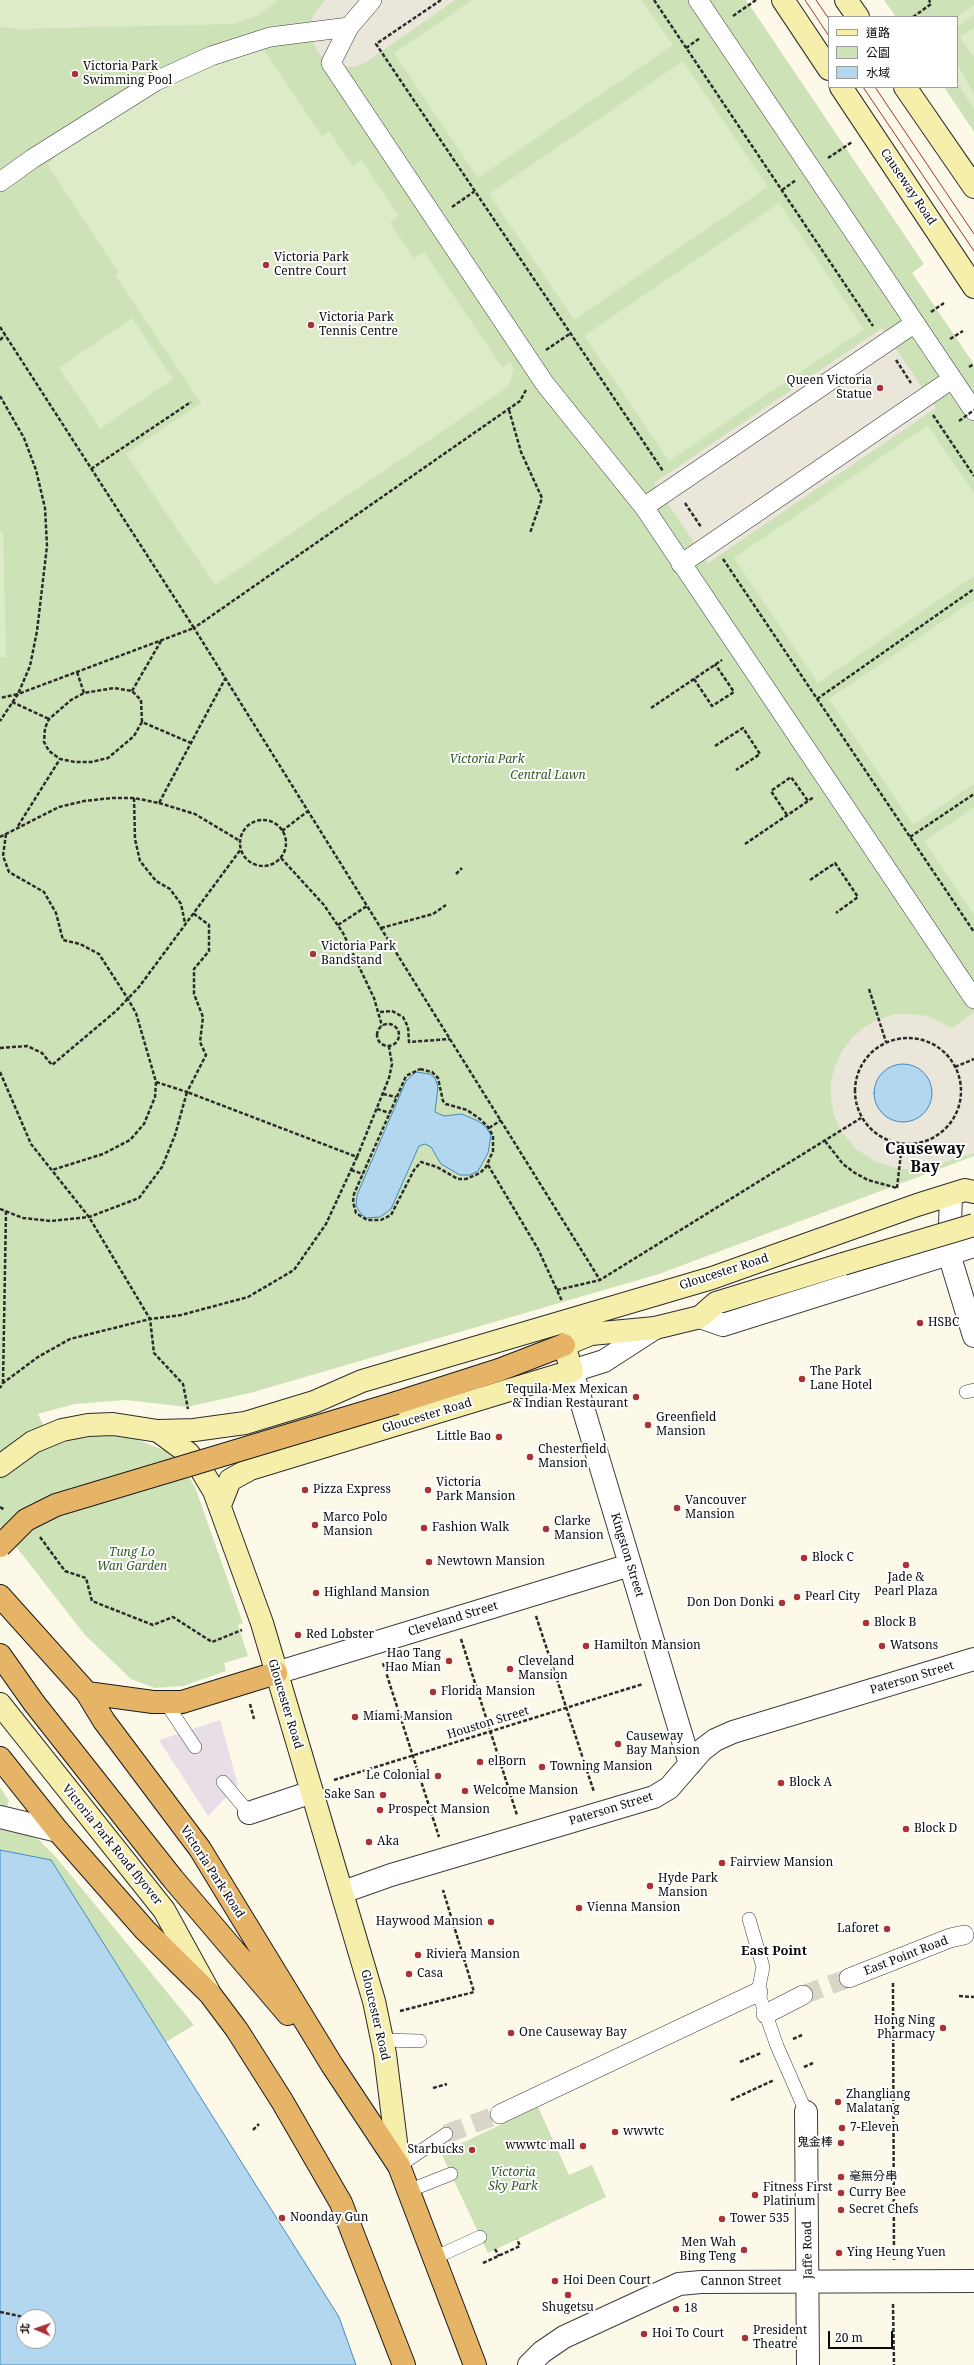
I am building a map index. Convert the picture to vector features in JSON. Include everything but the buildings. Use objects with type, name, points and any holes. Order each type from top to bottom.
[{"type":"highway","points":[[0,1546],[26,1520],[56,1505],[482,1376],[564,1346]]},
{"type":"highway","name":"Victoria Park Road","points":[[0,1596],[87,1692],[104,1721],[200,1848],[332,2065],[399,2166]]},
{"type":"highway","points":[[0,1655],[15,1678],[173,1878],[332,2065]]},
{"type":"highway","points":[[87,1692],[166,1703],[198,1698],[276,1673]]},
{"type":"highway","points":[[0,1758],[58,1831],[146,1930],[210,1994],[237,2030],[282,2101],[341,2203],[404,2365]]},
{"type":"highway","name":"Gloucester Road","points":[[399,2166],[475,2365]]},
{"type":"main road","points":[[783,0],[828,68]]},
{"type":"main road","points":[[846,0],[857,16]]},
{"type":"main road","name":"Causeway Road","points":[[842,88],[974,287]]},
{"type":"main road","points":[[907,88],[974,187]]},
{"type":"main road","name":"Gloucester Road","points":[[158,1431],[194,1430],[245,1423],[314,1402],[362,1381],[712,1278],[832,1234],[966,1190]]},
{"type":"main road","name":"Gloucester Road","points":[[564,1346],[597,1332],[655,1328],[700,1317],[716,1302],[974,1225]]},
{"type":"main road","name":"Kingston Street","points":[[564,1346],[572,1371]]},
{"type":"main road","name":"Gloucester Road","points":[[399,2166],[395,2121],[374,2001],[343,1892],[262,1623],[220,1505],[230,1480],[245,1471],[572,1371]]},
{"type":"main road","points":[[0,1466],[33,1442],[62,1430],[88,1425],[113,1424],[158,1431],[188,1453],[199,1466],[220,1505]]},
{"type":"main road","name":"Victoria Park Road flyover","points":[[0,1704],[164,1910],[210,1994]]},
{"type":"street","points":[[372,0],[349,27],[331,63],[535,370],[644,507],[974,998]]},
{"type":"street","points":[[698,0],[952,379],[969,414]]},
{"type":"street","points":[[0,182],[32,159],[156,81],[211,56],[270,37],[349,27]]},
{"type":"street","points":[[644,507],[915,323]]},
{"type":"street","points":[[681,564],[952,379]]},
{"type":"street","points":[[966,1190],[948,1254],[974,1336]]},
{"type":"street","points":[[700,1317],[723,1325],[974,1246]]},
{"type":"street","name":"Gloucester Road","points":[[572,1371],[604,1361],[655,1328]]},
{"type":"street","name":"Kingston Street","points":[[572,1371],[690,1764]]},
{"type":"street","name":"Cleveland Street","points":[[276,1673],[630,1565]]},
{"type":"street","name":"Paterson Street","points":[[343,1892],[391,1875],[654,1796],[669,1788],[690,1764],[715,1740],[733,1732],[974,1660]]},
{"type":"street","points":[[249,1813],[312,1792]]},
{"type":"street","points":[[0,1817],[58,1831]]},
{"type":"street","name":"East Point Road","points":[[848,1978],[950,1938],[964,1936]]},
{"type":"street","points":[[500,2114],[758,1992]]},
{"type":"street","points":[[766,2014],[802,1995]]},
{"type":"street","name":"Jaffe Road","points":[[806,2112],[809,2281],[808,2365]]},
{"type":"street","name":"Cannon Street","points":[[530,2365],[542,2352],[564,2337],[679,2284],[701,2282],[974,2281]]},
{"type":"lane","points":[[166,1703],[196,1747]]},
{"type":"lane","points":[[222,1782],[249,1813]]},
{"type":"lane","points":[[749,1919],[763,1967],[758,1992],[777,2046],[806,2112]]},
{"type":"lane","points":[[382,2040],[420,2041]]},
{"type":"lane","points":[[399,2166],[446,2134]]},
{"type":"lane","points":[[408,2191],[451,2174]]},
{"type":"lane","points":[[434,2258],[480,2237]]},
{"type":"path","points":[[376,44],[441,0]]},
{"type":"path","points":[[654,0],[974,476]]},
{"type":"path","points":[[914,16],[931,4],[929,0]]},
{"type":"path","points":[[435,219],[475,191]]},
{"type":"path","points":[[0,327],[194,628],[600,1280]]},
{"type":"path","points":[[0,698],[18,694],[194,628],[509,410],[520,401],[544,352],[571,333]]},
{"type":"path","points":[[0,340],[5,335]]},
{"type":"path","points":[[0,396],[24,438],[36,470],[45,508],[47,546],[37,631],[30,666],[18,694],[0,721]]},
{"type":"path","points":[[91,469],[191,402]]},
{"type":"path","points":[[509,410],[521,452],[542,498],[530,533]]},
{"type":"path","points":[[817,700],[974,590]]},
{"type":"path","points":[[132,690],[162,640]]},
{"type":"path","points":[[651,708],[738,648]]},
{"type":"path","points":[[694,679],[712,706],[734,692],[715,664]]},
{"type":"path","points":[[77,672],[84,692]]},
{"type":"path","points":[[159,803],[225,678]]},
{"type":"path","points":[[107,688],[132,690],[141,700],[142,722],[134,736],[108,758],[91,762],[75,762],[60,759],[49,751],[44,742],[45,728],[49,719],[71,700],[84,692],[107,688]]},
{"type":"path","points":[[12,702],[49,719]]},
{"type":"path","points":[[142,722],[191,743]]},
{"type":"path","points":[[714,746],[743,728],[760,754],[736,770]]},
{"type":"path","points":[[17,828],[60,759]]},
{"type":"path","points":[[787,815],[770,791],[791,777],[808,801]]},
{"type":"path","points":[[745,844],[830,785]]},
{"type":"path","points":[[910,837],[974,794]]},
{"type":"path","points":[[0,837],[59,807],[112,798],[134,798],[159,803],[195,814],[240,841]]},
{"type":"path","points":[[134,798],[135,839],[140,861],[156,881],[170,889],[181,904],[185,924]]},
{"type":"path","points":[[282,830],[308,811]]},
{"type":"path","points":[[269,821],[277,825],[282,830],[286,844],[281,858],[269,866],[255,865],[244,856],[240,841],[242,833],[254,822],[269,821]]},
{"type":"path","points":[[6,834],[3,856],[9,872],[44,892],[56,914],[63,940],[80,944],[99,954],[128,999],[136,1013],[156,1082],[154,1097],[144,1124],[130,1140],[103,1154],[52,1170]]},
{"type":"path","points":[[0,1048],[27,1046],[42,1053],[52,1065],[128,999],[241,849]]},
{"type":"path","points":[[281,858],[320,900],[338,925],[362,969],[380,1012],[382,1026]]},
{"type":"path","points":[[810,880],[835,863],[858,897],[836,913]]},
{"type":"path","points":[[456,874],[462,868]]},
{"type":"path","points":[[338,925],[367,906]]},
{"type":"path","points":[[381,928],[433,914],[446,906]]},
{"type":"path","points":[[0,1209],[23,1218],[51,1221],[89,1217],[139,1198],[162,1167],[175,1135],[186,1092],[206,1056],[200,1042],[203,1017],[194,994],[194,968],[209,951],[209,925],[193,913]]},
{"type":"path","points":[[869,989],[886,1042]]},
{"type":"path","points":[[380,1012],[392,1011],[403,1017],[408,1027],[409,1042],[450,1039]]},
{"type":"path","points":[[389,1024],[398,1031],[397,1041],[389,1046],[382,1045],[378,1040],[377,1032],[382,1026],[389,1024]]},
{"type":"path","points":[[902,1038],[918,1038],[933,1044],[946,1054],[955,1067],[960,1083],[960,1099],[956,1115],[946,1128],[933,1138],[918,1143],[902,1144],[886,1140],[877,1134],[861,1118],[856,1104],[854,1089],[857,1074],[864,1061],[874,1050],[886,1042],[902,1038]]},
{"type":"path","points":[[0,1388],[3,1383],[38,1357],[70,1339],[150,1319],[181,1315],[248,1297],[294,1270],[326,1224],[384,1094],[392,1064],[389,1046]]},
{"type":"path","points":[[955,1067],[974,1060]]},
{"type":"path","points":[[426,1069],[438,1078],[443,1101],[446,1104],[474,1114],[489,1128],[494,1142],[493,1151],[488,1164],[480,1173],[466,1179],[458,1179],[437,1167],[422,1162],[414,1170],[391,1215],[374,1221],[361,1218],[354,1208],[354,1194],[390,1113],[409,1072],[426,1069]]},
{"type":"path","points":[[0,1072],[31,1144],[89,1217],[150,1319],[154,1354],[184,1384],[188,1414]]},
{"type":"path","points":[[156,1082],[357,1157]]},
{"type":"path","points":[[384,1094],[397,1097]]},
{"type":"path","points":[[377,1109],[390,1113]]},
{"type":"path","points":[[557,1290],[600,1280],[861,1118]]},
{"type":"path","points":[[489,1128],[501,1120]]},
{"type":"path","points":[[824,1141],[843,1164],[855,1173],[875,1182],[897,1189],[902,1144]]},
{"type":"path","points":[[488,1164],[538,1249],[565,1305]]},
{"type":"path","points":[[351,1170],[363,1174]]},
{"type":"path","points":[[3,1383],[2,1329],[6,1211]]},
{"type":"path","points":[[0,1507],[7,1512]]},
{"type":"path","points":[[38,1534],[65,1571],[86,1578],[92,1600],[153,1625],[173,1617],[212,1642],[243,1629]]},
{"type":"path","points":[[534,1611],[594,1793]]},
{"type":"path","points":[[459,1634],[517,1815]]},
{"type":"path","points":[[382,1658],[439,1838]]},
{"type":"path","name":"Houston Street","points":[[334,1780],[646,1683]]},
{"type":"path","points":[[400,2011],[474,1992],[443,1890]]},
{"type":"path","points":[[893,1985],[894,2264]]},
{"type":"path","points":[[959,1996],[974,1997]]},
{"type":"path","points":[[433,2088],[446,2084]]},
{"type":"path","points":[[731,2100],[753,2090]]},
{"type":"path","points":[[253,2130],[259,2124]]},
{"type":"path","points":[[483,2263],[520,2246],[517,2239]]},
{"type":"path","points":[[495,2249],[499,2256]]},
{"type":"path","points":[[893,2302],[894,2365]]},
{"type":"path","points":[[0,2312],[16,2315]]},
{"type":"shaded area","points":[[325,0],[455,0],[365,63],[353,67],[340,66],[327,61],[318,52],[312,41],[310,27],[313,15]]},
{"type":"shaded area","points":[[882,328],[936,408],[708,563],[654,483]]},
{"type":"shaded area","points":[[974,1012],[974,1153],[932,1166],[915,1169],[899,1169],[876,1162],[856,1149],[841,1131],[834,1115],[831,1099],[831,1082],[835,1066],[842,1051],[852,1038],[864,1027],[879,1019],[895,1014],[928,1016],[952,1028]]},
{"type":"shaded area","points":[[220,1720],[238,1785],[208,1816],[159,1740]]},
{"type":"green space","name":"Victoria Park","points":[[0,0],[746,0],[924,264],[912,273],[974,364],[974,1156],[659,1274],[250,1393],[187,1407],[126,1400],[74,1404],[38,1414],[53,1446],[75,1439],[100,1436],[119,1435],[138,1440],[166,1451],[183,1467],[195,1487],[243,1623],[238,1625],[248,1656],[224,1663],[226,1671],[183,1686],[155,1688],[131,1679],[85,1635],[0,1526]]},
{"type":"green space","points":[[0,0],[279,0],[257,16],[233,24],[21,29],[0,27]]},
{"type":"green space","points":[[472,0],[642,0],[673,45],[478,178],[394,53]]},
{"type":"green space","points":[[884,0],[974,0],[974,132],[945,88],[958,88],[958,16],[895,16]]},
{"type":"green space","points":[[974,5],[974,15],[958,26],[958,16]]},
{"type":"green space","points":[[974,27],[974,58],[960,37]]},
{"type":"green space","name":"Victoria Park Tennis Centre","points":[[260,44],[322,136],[329,131],[353,166],[361,160],[399,216],[390,223],[414,259],[424,252],[502,367],[510,362],[514,368],[509,386],[215,585],[126,454],[201,403],[115,275],[118,272],[47,164],[56,157],[55,155],[151,94],[230,54]]},
{"type":"green space","points":[[683,61],[768,187],[574,320],[489,194]]},
{"type":"green space","points":[[958,65],[974,95],[974,109],[958,85]]},
{"type":"green space","points":[[779,203],[864,329],[669,461],[584,336]]},
{"type":"green space","points":[[132,318],[173,379],[100,429],[59,368]]},
{"type":"green space","points":[[928,425],[974,493],[974,576],[818,683],[734,558]]},
{"type":"green space","points":[[0,532],[3,532],[6,657],[0,657]]},
{"type":"green space","points":[[974,600],[974,784],[913,825],[829,699]]},
{"type":"green space","points":[[974,807],[974,915],[924,841]]},
{"type":"green space","points":[[0,1787],[9,1801],[7,1807],[4,1809],[0,1808]]},
{"type":"green space","points":[[0,1828],[26,1833],[39,1840],[55,1856],[194,2025],[166,2042],[51,1860],[0,1850]]},
{"type":"green space","name":"Victoria Sky Park","points":[[538,2107],[569,2175],[592,2165],[606,2197],[488,2253],[441,2153]]},
{"type":"water","points":[[903,1064],[919,1069],[927,1077],[932,1093],[927,1109],[919,1117],[903,1122],[887,1117],[879,1109],[874,1093],[879,1077],[887,1069]]},
{"type":"water","points":[[416,1072],[430,1074],[435,1078],[438,1087],[435,1112],[444,1116],[462,1114],[485,1126],[491,1135],[488,1153],[478,1171],[470,1175],[460,1175],[441,1164],[431,1147],[425,1144],[419,1146],[391,1209],[380,1217],[366,1218],[359,1211],[356,1205],[357,1195],[406,1081]]},
{"type":"water","points":[[0,1850],[51,1860],[339,2317],[356,2365],[0,2365]]},
{"type":"tunnel","points":[[803,1995],[849,1978]]},
{"type":"tunnel","points":[[446,2134],[500,2114]]},
{"type":"tram line","points":[[805,0],[828,34]]},
{"type":"tram line","points":[[816,0],[828,18]]},
{"type":"tram line","points":[[864,88],[974,251]]},
{"type":"tram line","points":[[876,88],[974,234]]},
{"type":"place","name":"Victoria Park Swimming Pool","points":[[75,74]]},
{"type":"place","name":"Victoria Park Centre Court","points":[[266,265]]},
{"type":"place","name":"Victoria Park Tennis Centre","points":[[311,325]]},
{"type":"place","name":"Queen Victoria Statue","points":[[880,388]]},
{"type":"place","name":"Victoria Park Bandstand","points":[[313,954]]},
{"type":"place","name":"HSBC","points":[[920,1323]]},
{"type":"place","name":"The Park Lane Hotel","points":[[802,1379]]},
{"type":"place","name":"Tequila Mex Mexican & Indian Restaurant","points":[[636,1397]]},
{"type":"place","name":"Greenfield Mansion","points":[[648,1425]]},
{"type":"place","name":"Little Bao","points":[[499,1437]]},
{"type":"place","name":"Chesterfield Mansion","points":[[530,1457]]},
{"type":"place","name":"Pizza Express","points":[[305,1490]]},
{"type":"place","name":"Victoria Park Mansion","points":[[428,1490]]},
{"type":"place","name":"Vancouver Mansion","points":[[677,1508]]},
{"type":"place","name":"Marco Polo Mansion","points":[[315,1525]]},
{"type":"place","name":"Fashion Walk","points":[[424,1528]]},
{"type":"place","name":"Clarke Mansion","points":[[546,1529]]},
{"type":"place","name":"Block C","points":[[804,1558]]},
{"type":"place","name":"Newtown Mansion","points":[[429,1562]]},
{"type":"place","name":"Jade & Pearl Plaza","points":[[906,1565]]},
{"type":"place","name":"Highland Mansion","points":[[316,1593]]},
{"type":"place","name":"Pearl City","points":[[797,1597]]},
{"type":"place","name":"Don Don Donki","points":[[782,1603]]},
{"type":"place","name":"Block B","points":[[866,1623]]},
{"type":"place","name":"Red Lobster","points":[[298,1635]]},
{"type":"place","name":"Hamilton Mansion","points":[[586,1646]]},
{"type":"place","name":"Watsons","points":[[882,1646]]},
{"type":"place","name":"Hao Tang Hao Mian","points":[[449,1661]]},
{"type":"place","name":"Cleveland Mansion","points":[[510,1669]]},
{"type":"place","name":"Florida Mansion","points":[[433,1692]]},
{"type":"place","name":"Miami Mansion","points":[[355,1717]]},
{"type":"place","name":"Causeway Bay Mansion","points":[[618,1744]]},
{"type":"place","name":"elBorn","points":[[480,1762]]},
{"type":"place","name":"Towning Mansion","points":[[542,1767]]},
{"type":"place","name":"Le Colonial","points":[[438,1776]]},
{"type":"place","name":"Block A","points":[[781,1783]]},
{"type":"place","name":"Welcome Mansion","points":[[465,1791]]},
{"type":"place","name":"Sake San","points":[[383,1795]]},
{"type":"place","name":"Prospect Mansion","points":[[380,1810]]},
{"type":"place","name":"Block D","points":[[906,1829]]},
{"type":"place","name":"Aka","points":[[369,1842]]},
{"type":"place","name":"Fairview Mansion","points":[[722,1863]]},
{"type":"place","name":"Hyde Park Mansion","points":[[650,1886]]},
{"type":"place","name":"Vienna Mansion","points":[[579,1908]]},
{"type":"place","name":"Haywood Mansion","points":[[491,1922]]},
{"type":"place","name":"Laforet","points":[[887,1929]]},
{"type":"place","name":"Riviera Mansion","points":[[418,1955]]},
{"type":"place","name":"Casa","points":[[409,1974]]},
{"type":"place","name":"Hong Ning Pharmacy","points":[[943,2028]]},
{"type":"place","name":"One Causeway Bay","points":[[511,2033]]},
{"type":"place","name":"Zhangliang Malatang","points":[[838,2102]]},
{"type":"place","name":"7-Eleven","points":[[842,2128]]},
{"type":"place","name":"wwwtc","points":[[615,2132]]},
{"type":"place","name":"鬼金棒","points":[[841,2143]]},
{"type":"place","name":"wwwtc mall","points":[[583,2146]]},
{"type":"place","name":"Starbucks","points":[[472,2150]]},
{"type":"place","name":"毫無分串","points":[[841,2177]]},
{"type":"place","name":"Curry Bee","points":[[841,2193]]},
{"type":"place","name":"Fitness First Platinum","points":[[755,2195]]},
{"type":"place","name":"Secret Chefs","points":[[841,2210]]},
{"type":"place","name":"Noonday Gun","points":[[282,2218]]},
{"type":"place","name":"Tower 535","points":[[722,2219]]},
{"type":"place","name":"Men Wah Bing Teng","points":[[744,2250]]},
{"type":"place","name":"Ying Heung Yuen","points":[[839,2253]]},
{"type":"place","name":"Hoi Deen Court","points":[[555,2281]]},
{"type":"place","name":"Shugetsu","points":[[568,2295]]},
{"type":"place","name":"18","points":[[676,2309]]},
{"type":"place","name":"Hoi To Court","points":[[644,2334]]},
{"type":"place","name":"President Theatre","points":[[745,2338]]},
{"type":"district","name":"Causeway Bay","points":[[925,1158]]},
{"type":"district","name":"East Point","points":[[774,1951]]},
{"type":"park label","name":"Central Lawn","points":[[548,776]]},
{"type":"park label","name":"Tung Lo Wan Garden","points":[[132,1560]]}]
